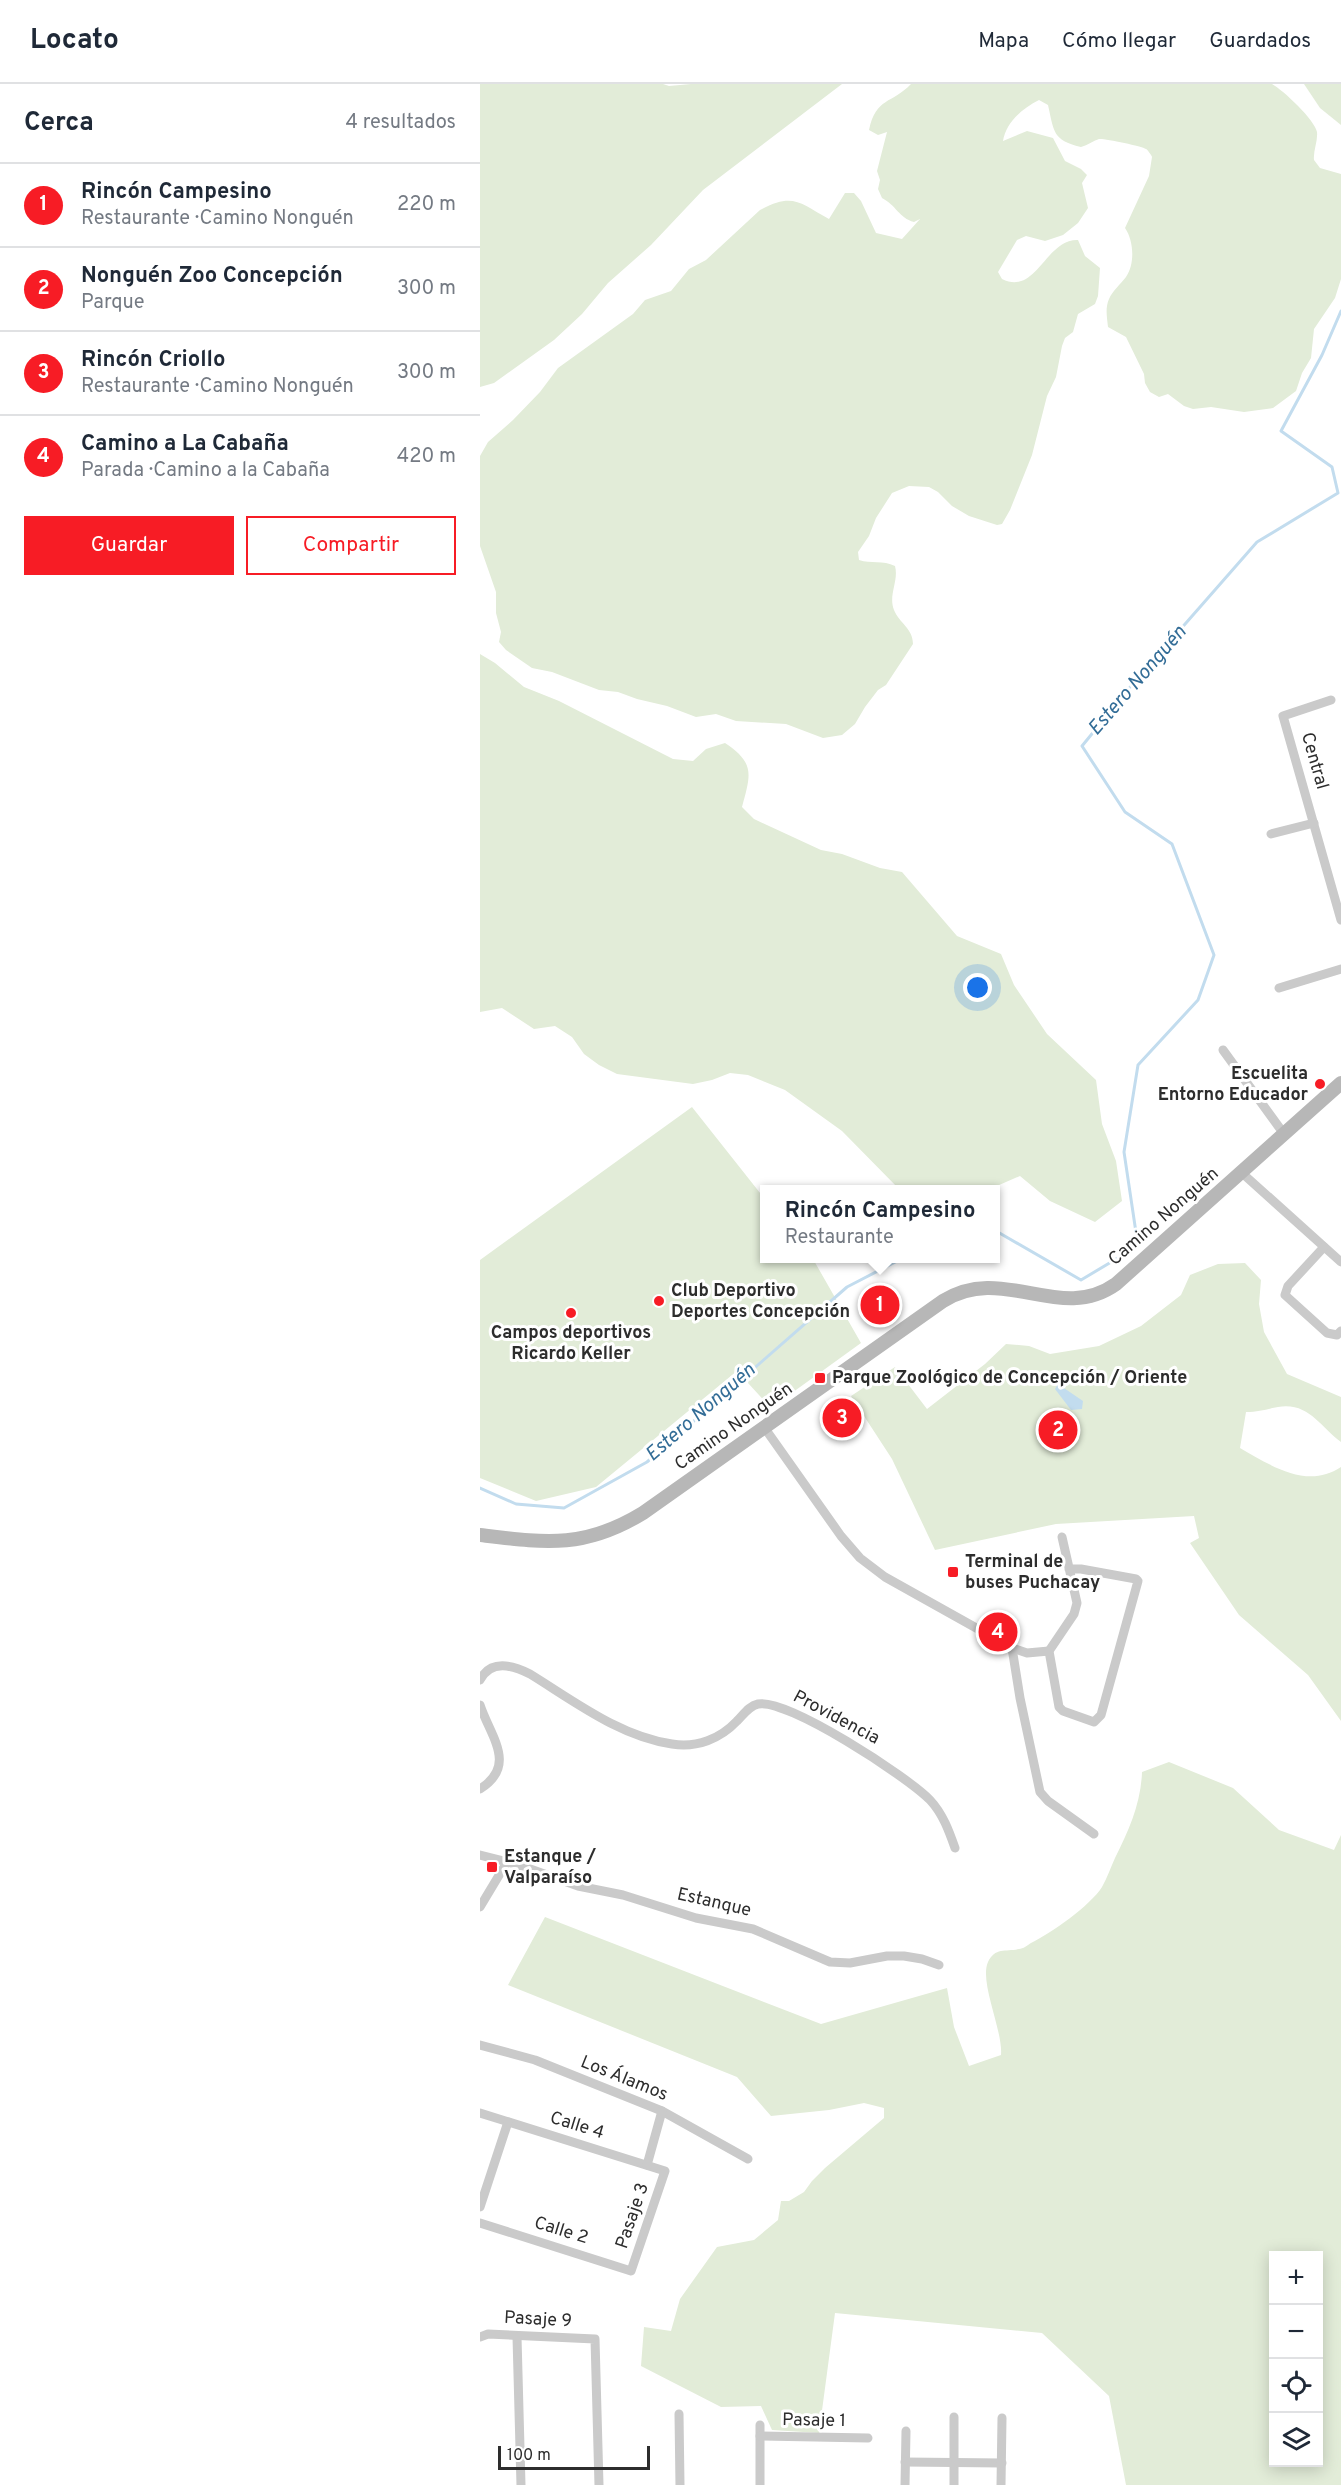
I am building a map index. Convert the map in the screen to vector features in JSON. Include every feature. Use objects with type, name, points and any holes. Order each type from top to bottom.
[{"type":"main road","name":"Camino Nonguén","points":[[480,1535],[550,1542],[573,1541],[608,1532],[644,1513],[943,1301],[961,1291],[989,1287],[1071,1300],[1101,1293],[1116,1284],[1341,1083]]},
{"type":"street","name":"Central","points":[[1331,700],[1284,716],[1341,920]]},
{"type":"street","points":[[1271,834],[1314,823]]},
{"type":"street","points":[[1280,988],[1341,969]]},
{"type":"street","points":[[1223,1050],[1284,1134]]},
{"type":"street","points":[[1242,1173],[1341,1262]]},
{"type":"street","points":[[1324,1247],[1288,1286],[1285,1295],[1327,1333],[1337,1335],[1341,1331]]},
{"type":"street","points":[[764,1427],[841,1536],[860,1558],[885,1577],[1012,1648],[1035,1654],[1049,1651],[1074,1614],[1077,1603],[1062,1537]]},
{"type":"street","points":[[1049,1651],[1059,1707],[1063,1711],[1094,1722],[1099,1719],[1116,1666],[1138,1581],[1081,1569],[1069,1569]]},
{"type":"street","points":[[1012,1648],[1040,1792],[1048,1802],[1094,1834]]},
{"type":"street","name":"Providencia","points":[[480,1680],[492,1667],[502,1665],[515,1668],[530,1674],[623,1729],[673,1744],[695,1744],[712,1739],[730,1728],[754,1705],[766,1704],[788,1709],[883,1763],[930,1799],[944,1820],[955,1848]]},
{"type":"street","points":[[480,1705],[497,1745],[500,1759],[496,1776],[480,1789]]},
{"type":"street","name":"Estanque","points":[[480,1855],[578,1886],[623,1895],[696,1918],[753,1929],[830,1962],[850,1963],[886,1956],[904,1956],[939,1965]]},
{"type":"street","points":[[480,1907],[507,1862]]},
{"type":"street","name":"Los Álamos","points":[[480,2045],[535,2060],[662,2111],[748,2159]]},
{"type":"street","name":"Pasaje 3","points":[[647,2165],[662,2111]]},
{"type":"street","name":"Calle 4","points":[[480,2113],[665,2171]]},
{"type":"street","points":[[480,2207],[508,2122]]},
{"type":"street","name":"Pasaje 3","points":[[631,2271],[665,2171]]},
{"type":"street","name":"Calle 2","points":[[480,2223],[631,2271]]},
{"type":"street","name":"Pasaje 9","points":[[480,2337],[488,2334],[595,2339],[598,2485]]},
{"type":"street","points":[[517,2337],[521,2485]]},
{"type":"street","points":[[679,2414],[680,2485]]},
{"type":"street","points":[[954,2417],[954,2485]]},
{"type":"street","points":[[1001,2485],[1002,2418]]},
{"type":"street","points":[[760,2425],[760,2485]]},
{"type":"street","points":[[905,2485],[906,2431]]},
{"type":"street","name":"Pasaje 1","points":[[760,2436],[868,2438]]},
{"type":"street","points":[[906,2462],[1002,2463]]},
{"type":"green space","points":[[480,84],[663,84],[669,86],[842,84],[703,190],[651,245],[608,283],[582,314],[554,340],[494,383],[480,387]]},
{"type":"green space","points":[[911,84],[1272,84],[1283,92],[1305,113],[1315,127],[1317,135],[1314,160],[1320,168],[1341,174],[1341,279],[1335,298],[1314,329],[1311,358],[1302,373],[1296,391],[1273,408],[1244,412],[1211,407],[1193,409],[1184,406],[1168,394],[1159,397],[1150,392],[1126,337],[1108,327],[1107,313],[1111,296],[1126,277],[1131,266],[1132,246],[1125,228],[1149,176],[1152,156],[1147,149],[1115,141],[1099,139],[1081,147],[1064,141],[1053,128],[1048,105],[1039,100],[1016,116],[1003,141],[1027,131],[1053,138],[1065,161],[1081,169],[1087,175],[1082,183],[1088,208],[1078,223],[1063,235],[1045,241],[1026,236],[1017,240],[998,272],[1002,279],[1014,282],[1024,280],[1033,274],[1057,248],[1067,242],[1078,240],[1085,256],[1100,268],[1098,296],[1095,304],[1078,314],[1073,332],[1065,338],[1056,377],[1047,396],[1032,455],[1002,524],[997,525],[969,516],[952,506],[938,492],[929,487],[909,486],[892,493],[876,518],[869,536],[858,552],[859,560],[895,566],[896,577],[892,604],[896,615],[911,634],[913,644],[886,685],[878,690],[855,724],[842,735],[823,738],[786,724],[736,721],[716,714],[696,717],[667,706],[618,692],[599,690],[552,672],[532,668],[506,650],[499,642],[501,632],[496,613],[496,592],[480,546],[480,456],[488,442],[540,392],[558,368],[633,314],[645,300],[671,291],[689,269],[706,260],[760,210],[789,201],[803,204],[829,219],[845,193],[854,193],[861,201],[876,233],[902,239],[920,219],[914,222],[909,220],[882,198],[878,189],[880,180],[877,171],[887,132],[878,135],[869,130],[872,119],[880,106]]},
{"type":"green space","points":[[1304,84],[1341,84],[1341,125],[1320,108]]},
{"type":"green space","points":[[480,654],[495,663],[524,687],[559,701],[673,759],[693,761],[706,749],[725,743],[735,750],[746,763],[748,778],[742,807],[754,819],[821,850],[842,854],[880,868],[902,872],[957,936],[1001,954],[1014,985],[1047,1034],[1096,1080],[1102,1124],[1116,1161],[1122,1201],[1095,1222],[1050,1201],[1020,1176],[999,1185],[895,1185],[842,1131],[785,1090],[748,1075],[730,1073],[693,1084],[617,1074],[584,1054],[572,1037],[555,1026],[534,1029],[502,1008],[480,1012]]},
{"type":"green space","name":"Club Deportivo Deportes Concepción","points":[[692,1107],[760,1193],[760,1263],[815,1263],[861,1343],[771,1408],[737,1371],[596,1487],[536,1501],[480,1478],[480,1260]]},
{"type":"green space","points":[[1245,1263],[1261,1280],[1259,1304],[1264,1332],[1287,1374],[1341,1397],[1341,1442],[1306,1412],[1289,1406],[1246,1412],[1240,1448],[1276,1468],[1302,1476],[1328,1473],[1341,1467],[1341,1721],[1308,1675],[1239,1615],[1190,1543],[1199,1538],[1194,1516],[1056,1524],[935,1550],[892,1459],[851,1396],[895,1367],[927,1409],[985,1364],[1006,1344],[1029,1346],[1050,1354],[1099,1346],[1141,1326],[1181,1295],[1190,1275],[1218,1264]]},
{"type":"green space","points":[[1169,1762],[1233,1788],[1279,1830],[1334,1850],[1341,1835],[1341,2485],[1126,2485],[1109,2396],[1042,2333],[835,2313],[819,2433],[772,2430],[761,2406],[721,2407],[641,2366],[644,2327],[671,2331],[680,2299],[717,2247],[754,2240],[778,2220],[781,2201],[789,2201],[804,2192],[825,2168],[884,2118],[884,2108],[864,2103],[829,2110],[771,2116],[737,2077],[508,1985],[545,1917],[821,2024],[947,1988],[954,2027],[969,2066],[1001,2055],[999,2033],[987,1981],[986,1971],[991,1957],[997,1952],[1022,1948],[1049,1933],[1080,1910],[1096,1894],[1106,1880],[1125,1837],[1141,1783],[1142,1772]]},
{"type":"water","points":[[1058,1384],[1083,1401],[1082,1409],[1071,1410],[1055,1389]]},
{"type":"waterway","name":"Estero Nonguén","points":[[1000,1233],[1081,1280],[1138,1246],[1124,1152],[1138,1065],[1198,1000],[1214,955],[1172,844],[1125,812],[1082,746],[1136,680],[1257,542],[1338,493],[1332,467],[1281,431],[1322,355],[1341,311]]},
{"type":"waterway","name":"Estero Nonguén","points":[[480,1488],[516,1504],[564,1508],[647,1462],[847,1287],[893,1263]]},
{"type":"place","name":"Escuelita Entorno Educador","points":[[1320,1084]]},
{"type":"place","name":"Club Deportivo Deportes Concepción","points":[[659,1301]]},
{"type":"place","name":"Rincón Campesino","points":[[880,1305]]},
{"type":"place","name":"Campos deportivos Ricardo Keller","points":[[571,1313]]},
{"type":"place","name":"Parque Zoológico de Concepción / Oriente","points":[[820,1378]]},
{"type":"place","name":"Rincón Criollo","points":[[842,1418]]},
{"type":"place","name":"Nonguén Zoo Concepción","points":[[1058,1430]]},
{"type":"place","name":"Terminal de buses Puchacay","points":[[953,1572]]},
{"type":"place","name":"Camino a La Cabaña","points":[[998,1632]]},
{"type":"place","name":"Estanque / Valparaíso","points":[[492,1867]]}]
